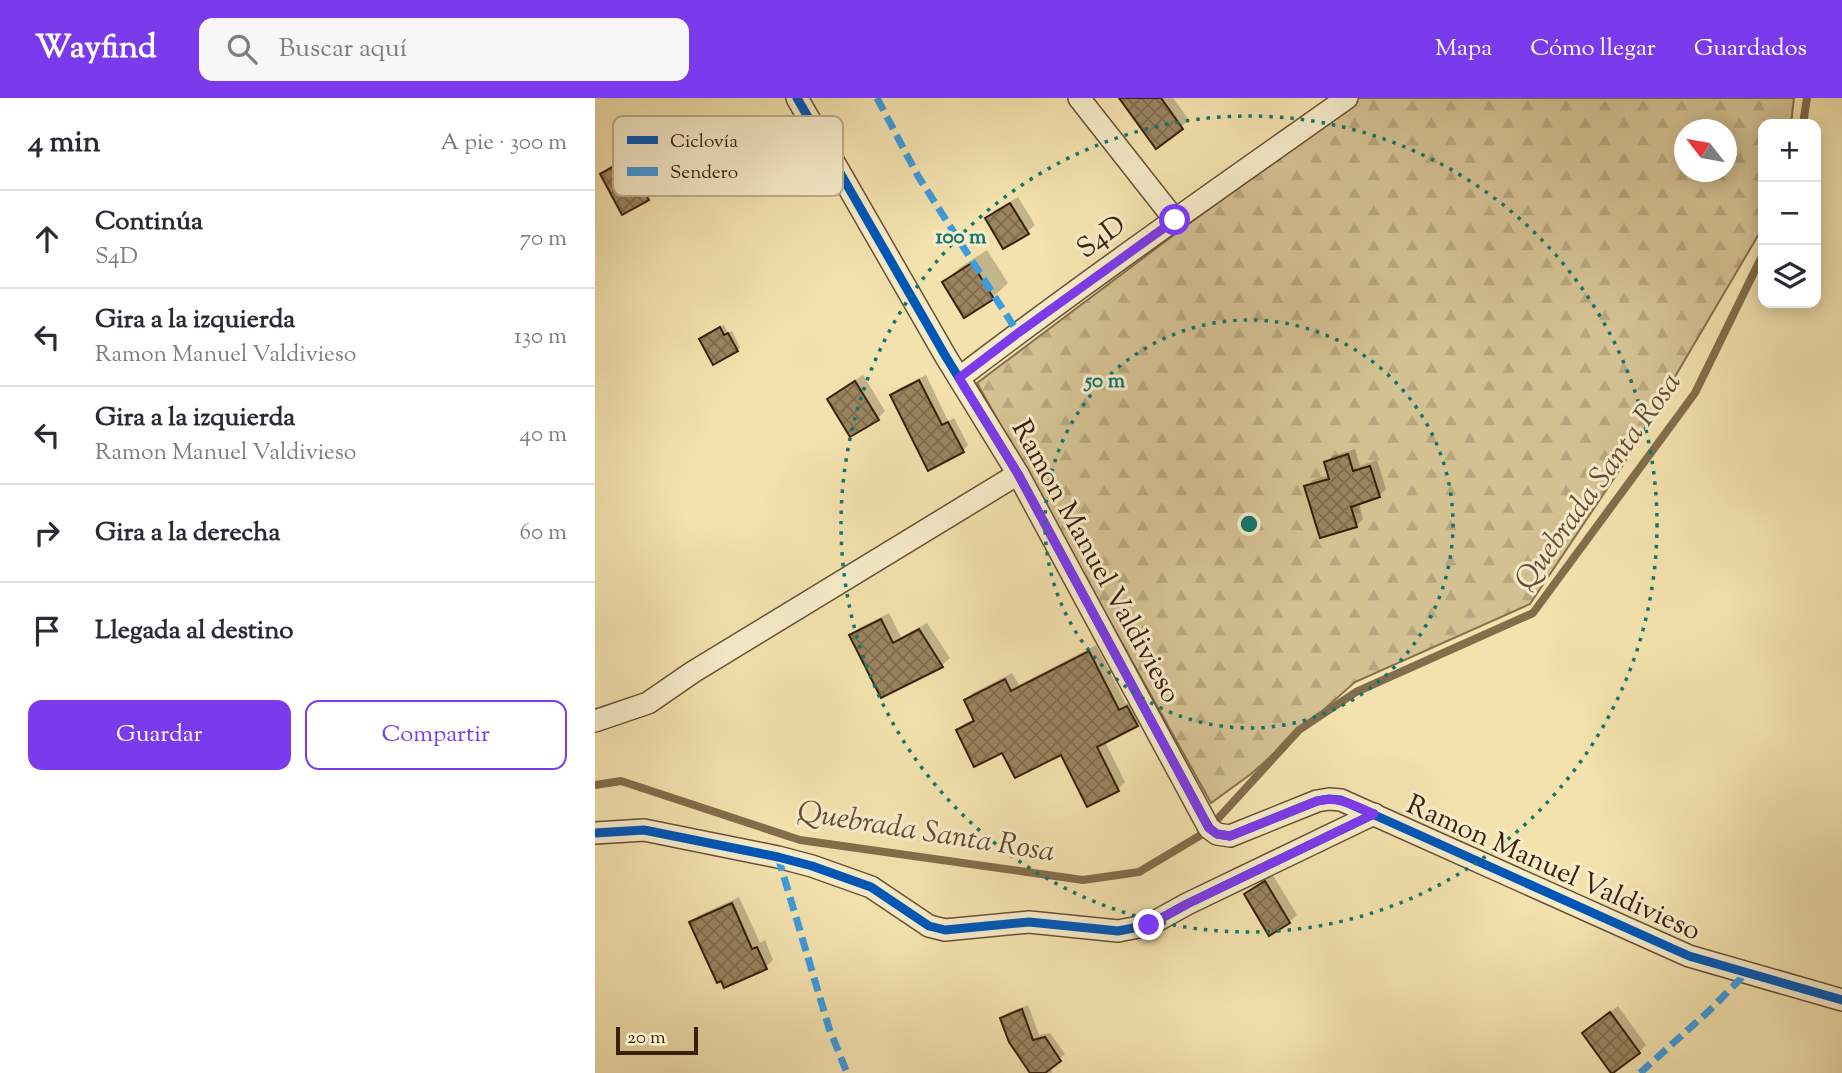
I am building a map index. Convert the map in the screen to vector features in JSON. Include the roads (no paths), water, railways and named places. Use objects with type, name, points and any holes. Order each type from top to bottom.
[{"type":"street","name":"Ramon Manuel Valdivieso","points":[[797,98],[807,116]]},
{"type":"street","points":[[1079,98],[1175,220]]},
{"type":"street","name":"S4D","points":[[959,378],[1347,98]]},
{"type":"street","name":"Ramon Manuel Valdivieso","points":[[843,178],[1018,474],[1209,828],[1217,834],[1230,836],[1317,801],[1342,800],[1689,956],[1842,1000]]},
{"type":"street","points":[[595,721],[648,704],[693,672],[1018,474]]},
{"type":"street","points":[[595,833],[644,830],[812,866],[871,887],[929,926],[945,930],[1029,922],[1118,931],[1149,925],[1374,814]]},
{"type":"waterway","name":"Quebrada Santa Rosa","points":[[1804,119],[1807,98]]},
{"type":"waterway","name":"Quebrada Santa Rosa","points":[[1213,824],[1299,730],[1356,692],[1533,613],[1695,393],[1758,264]]},
{"type":"waterway","name":"Quebrada Santa Rosa","points":[[595,785],[621,781],[800,840],[1083,880],[1139,872],[1206,832]]}]
